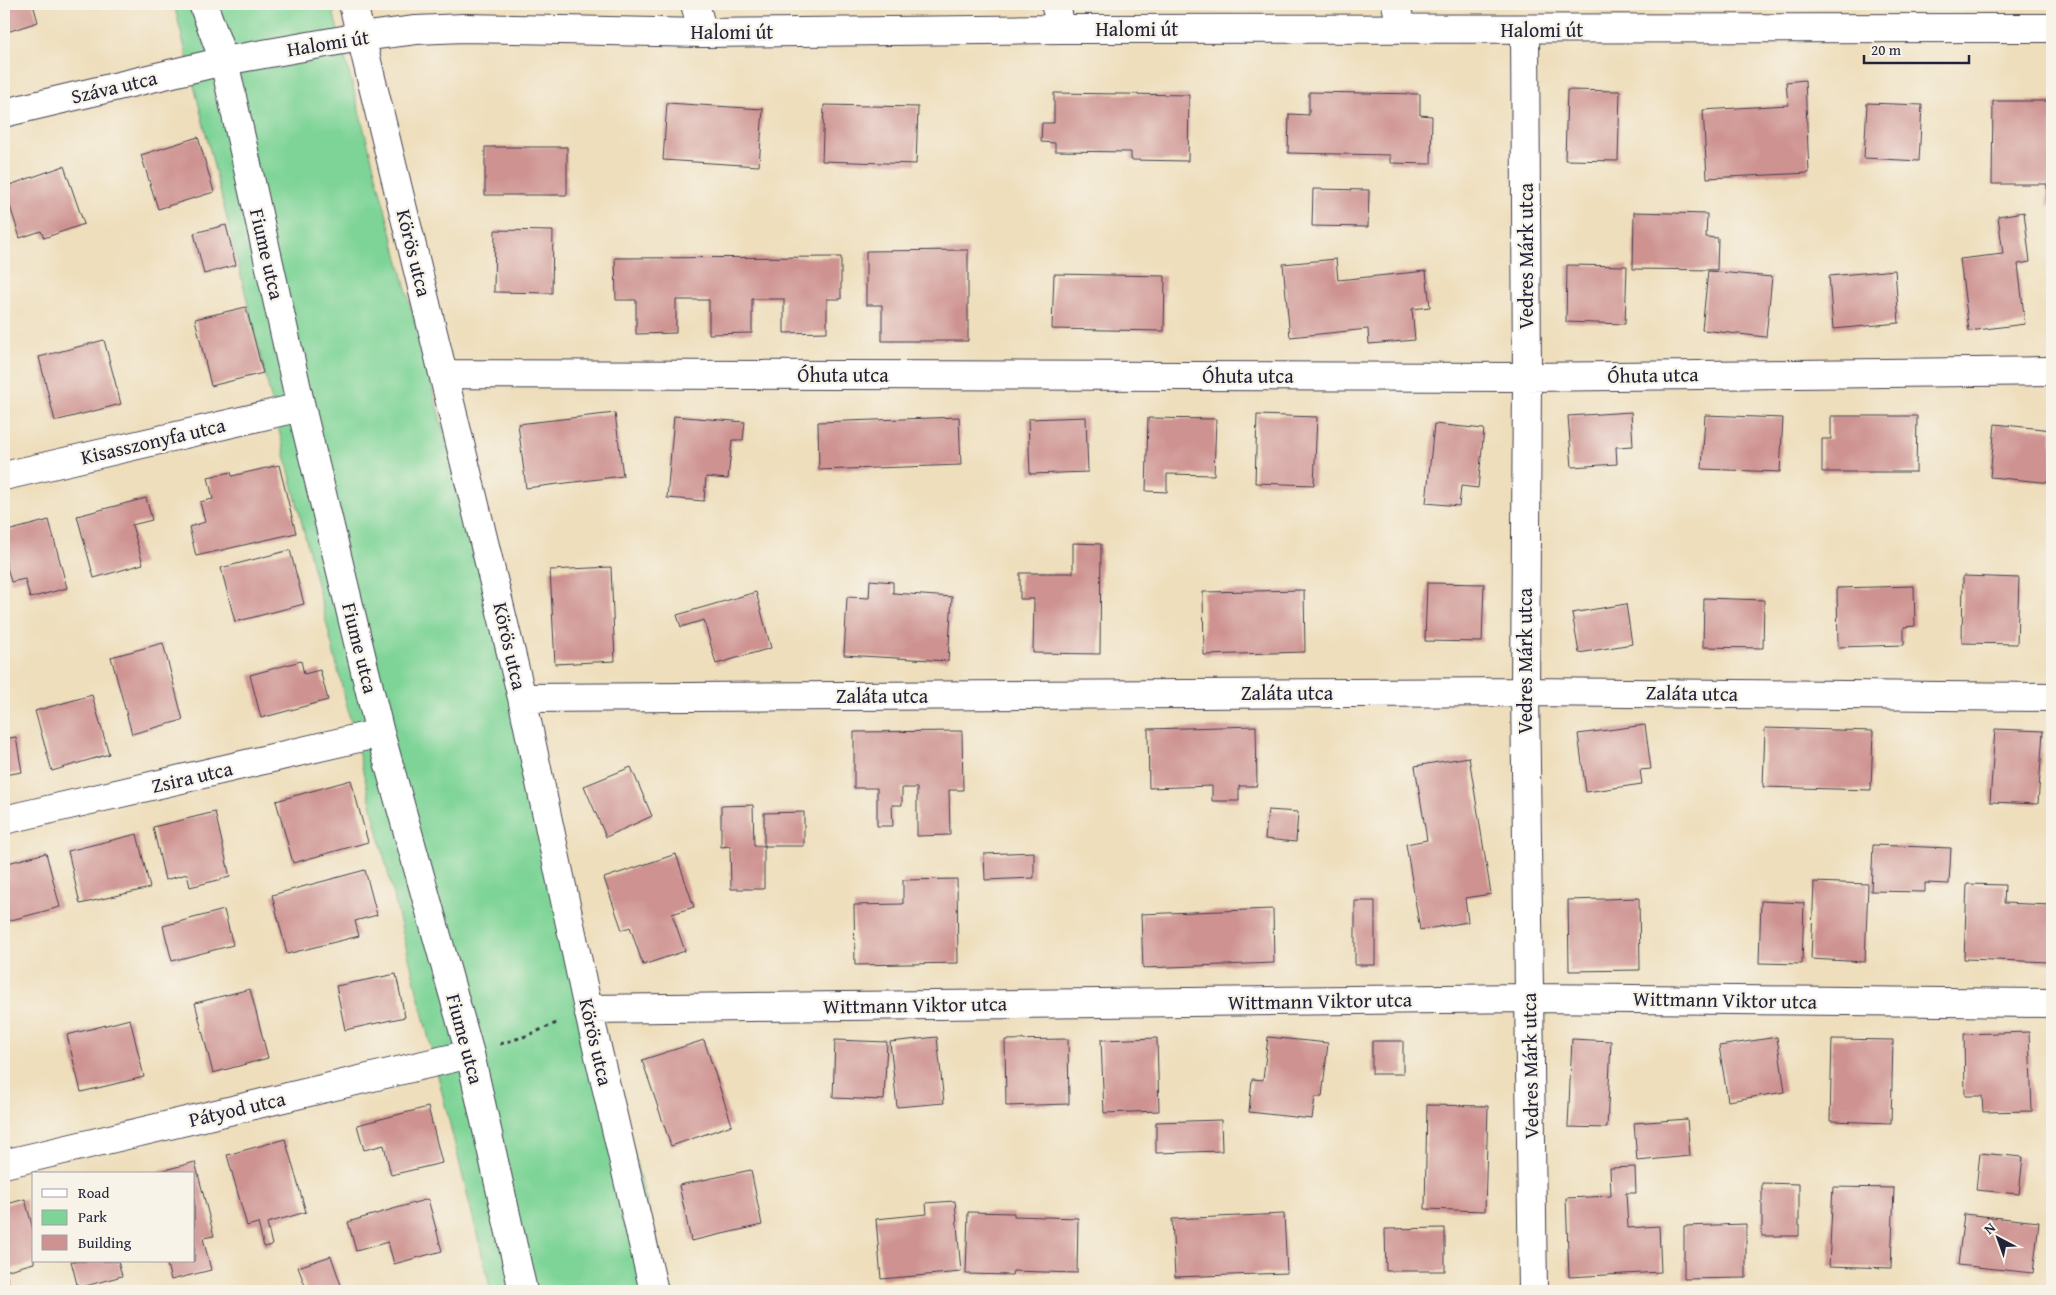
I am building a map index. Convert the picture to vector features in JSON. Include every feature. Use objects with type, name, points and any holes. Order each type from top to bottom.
[{"type":"street","name":"Fiume utca","points":[[203,4],[224,61],[301,406],[380,733],[470,1054],[523,1291]]},
{"type":"street","name":"Körös utca","points":[[352,4],[522,698],[588,1009],[654,1291]]},
{"type":"street","points":[[695,4],[703,33]]},
{"type":"street","name":"Halomi út","points":[[224,61],[360,37],[416,30],[464,28],[703,33],[1059,16],[1398,16],[1525,30],[2052,28]]},
{"type":"street","name":"Vedres Márk utca","points":[[1525,30],[1525,692],[1533,1291]]},
{"type":"street","name":"Száva utca","points":[[4,113],[224,61]]},
{"type":"street","name":"Óhuta utca","points":[[444,374],[1526,377],[2052,371]]},
{"type":"street","name":"Kisasszonyfa utca","points":[[4,476],[301,406]]},
{"type":"street","name":"Zaláta utca","points":[[522,698],[1525,692],[2052,697]]},
{"type":"street","name":"Zsira utca","points":[[4,820],[380,733]]},
{"type":"street","name":"Wittmann Viktor utca","points":[[588,1009],[1529,998],[2052,1004]]},
{"type":"street","name":"Pátyod utca","points":[[4,1164],[470,1054]]},
{"type":"path","points":[[470,1054],[526,1036],[588,1009]]},
{"type":"green space","points":[[174,4],[331,4],[670,1291],[491,1291]]},
{"type":"building","points":[[4,4],[33,4],[38,22],[4,33]]},
{"type":"building","points":[[1805,80],[1809,173],[1707,178],[1703,110],[1788,105],[1786,82]]},
{"type":"building","points":[[1567,90],[1620,91],[1618,161],[1565,160]]},
{"type":"building","points":[[1309,92],[1420,94],[1420,115],[1432,116],[1431,164],[1390,163],[1390,155],[1288,153],[1289,114],[1309,115]]},
{"type":"building","points":[[1054,93],[1189,95],[1188,161],[1131,160],[1131,152],[1055,151],[1055,143],[1041,142],[1042,123],[1054,123]]},
{"type":"building","points":[[1993,101],[2052,101],[2052,205],[2047,206],[2047,184],[1992,184]]},
{"type":"building","points":[[667,103],[763,109],[759,166],[663,160]]},
{"type":"building","points":[[1867,103],[1922,105],[1919,161],[1864,158]]},
{"type":"building","points":[[824,105],[918,107],[916,164],[822,161]]},
{"type":"building","points":[[198,137],[214,192],[158,209],[141,155]]},
{"type":"building","points":[[485,147],[567,147],[567,195],[485,195]]},
{"type":"building","points":[[64,166],[84,224],[44,238],[41,231],[20,238],[4,187]]},
{"type":"building","points":[[1313,189],[1369,190],[1368,227],[1312,226]]},
{"type":"building","points":[[1634,212],[1707,214],[1706,237],[1718,238],[1717,270],[1633,269]]},
{"type":"building","points":[[2024,212],[2030,262],[2018,264],[2025,324],[1969,331],[1960,259],[2003,254],[1998,216]]},
{"type":"building","points":[[226,225],[236,265],[204,274],[194,233]]},
{"type":"building","points":[[495,230],[553,231],[552,293],[494,292]]},
{"type":"building","points":[[968,250],[968,341],[882,341],[882,305],[866,305],[866,251]]},
{"type":"building","points":[[841,257],[841,299],[827,299],[827,332],[784,333],[784,299],[752,299],[752,333],[709,334],[709,300],[676,300],[676,333],[636,334],[636,300],[616,300],[615,258]]},
{"type":"building","points":[[1336,259],[1338,280],[1426,271],[1430,307],[1412,309],[1415,340],[1369,344],[1368,329],[1290,337],[1283,264]]},
{"type":"building","points":[[1567,265],[1627,266],[1625,324],[1566,322]]},
{"type":"building","points":[[1895,270],[1899,323],[1833,329],[1829,276]]},
{"type":"building","points":[[1708,271],[1772,277],[1766,337],[1702,330]]},
{"type":"building","points":[[1054,274],[1165,276],[1164,331],[1052,329]]},
{"type":"building","points":[[246,307],[263,373],[211,386],[195,319]]},
{"type":"building","points":[[104,340],[121,404],[55,421],[39,357]]},
{"type":"building","points":[[1631,412],[1633,446],[1616,447],[1617,464],[1572,467],[1568,416]]},
{"type":"building","points":[[615,413],[623,476],[526,488],[518,424]]},
{"type":"building","points":[[1257,415],[1317,417],[1314,485],[1255,483]]},
{"type":"building","points":[[1705,415],[1783,418],[1780,472],[1702,469]]},
{"type":"building","points":[[674,416],[745,422],[743,440],[732,440],[728,479],[706,477],[704,501],[667,498]]},
{"type":"building","points":[[1831,416],[1917,416],[1916,472],[1822,472],[1822,439],[1831,439]]},
{"type":"building","points":[[959,417],[961,465],[819,470],[818,422]]},
{"type":"building","points":[[1086,417],[1088,472],[1030,474],[1028,419]]},
{"type":"building","points":[[1148,418],[1216,419],[1214,475],[1167,474],[1167,492],[1146,491]]},
{"type":"building","points":[[1434,424],[1484,429],[1478,488],[1461,486],[1459,506],[1426,503]]},
{"type":"building","points":[[1995,424],[2052,430],[2052,483],[1990,477]]},
{"type":"building","points":[[279,465],[296,533],[196,556],[189,527],[205,522],[200,502],[213,499],[208,477],[231,472],[232,476]]},
{"type":"building","points":[[146,498],[152,520],[132,525],[143,564],[94,578],[77,516]]},
{"type":"building","points":[[49,520],[67,588],[30,598],[25,579],[11,582],[4,556],[4,532]]},
{"type":"building","points":[[1073,543],[1101,544],[1100,654],[1033,653],[1034,599],[1020,599],[1020,573],[1073,573]]},
{"type":"building","points":[[290,550],[304,604],[235,622],[221,568]]},
{"type":"building","points":[[611,567],[615,661],[555,664],[550,570]]},
{"type":"building","points":[[1963,576],[2019,578],[2017,644],[1962,643]]},
{"type":"building","points":[[870,580],[893,582],[893,593],[952,597],[948,661],[844,655],[847,597],[869,598]]},
{"type":"building","points":[[1427,583],[1484,584],[1482,642],[1425,641]]},
{"type":"building","points":[[1914,586],[1915,626],[1904,627],[1904,645],[1838,647],[1837,588]]},
{"type":"building","points":[[1304,590],[1305,652],[1204,655],[1203,592]]},
{"type":"building","points":[[756,592],[771,648],[716,664],[704,620],[681,627],[677,615]]},
{"type":"building","points":[[1704,598],[1764,600],[1763,648],[1703,647]]},
{"type":"building","points":[[1626,604],[1632,644],[1579,653],[1572,613]]},
{"type":"building","points":[[163,643],[183,720],[132,734],[111,657]]},
{"type":"building","points":[[301,661],[304,674],[320,670],[328,700],[261,718],[250,675]]},
{"type":"building","points":[[92,695],[109,754],[52,771],[35,711]]},
{"type":"building","points":[[1645,725],[1651,769],[1640,770],[1642,784],[1586,792],[1578,734]]},
{"type":"building","points":[[1256,726],[1257,786],[1239,786],[1239,801],[1212,801],[1212,786],[1149,788],[1148,729]]},
{"type":"building","points":[[1765,728],[1873,731],[1871,790],[1763,787]]},
{"type":"building","points":[[1995,729],[2043,731],[2038,804],[1990,802]]},
{"type":"building","points":[[962,731],[963,790],[949,790],[950,835],[917,836],[917,788],[902,788],[902,805],[892,805],[893,826],[877,826],[877,788],[854,788],[854,732]]},
{"type":"building","points":[[16,737],[22,772],[4,775],[4,739]]},
{"type":"building","points":[[1469,757],[1491,894],[1465,898],[1468,922],[1420,930],[1406,844],[1427,840],[1415,766]]},
{"type":"building","points":[[631,767],[652,816],[606,837],[584,786]]},
{"type":"building","points":[[351,780],[368,842],[293,863],[276,801]]},
{"type":"building","points":[[753,805],[754,846],[764,846],[764,889],[731,889],[730,846],[721,847],[721,806]]},
{"type":"building","points":[[1268,810],[1298,812],[1296,842],[1265,839]]},
{"type":"building","points":[[215,812],[230,877],[190,887],[187,874],[165,880],[153,827]]},
{"type":"building","points":[[804,812],[804,846],[764,846],[764,813]]},
{"type":"building","points":[[137,834],[150,888],[80,904],[68,851]]},
{"type":"building","points":[[1873,845],[1951,848],[1949,884],[1925,883],[1925,892],[1871,891]]},
{"type":"building","points":[[1034,852],[1034,878],[985,880],[984,854]]},
{"type":"building","points":[[46,853],[60,907],[4,922],[4,864]]},
{"type":"building","points":[[676,854],[694,907],[672,914],[685,951],[643,965],[630,927],[622,930],[604,878]]},
{"type":"building","points":[[365,870],[377,915],[355,921],[359,936],[287,954],[272,895]]},
{"type":"building","points":[[957,879],[958,963],[855,965],[854,905],[903,904],[903,880]]},
{"type":"building","points":[[1814,882],[1868,884],[1865,962],[1811,959]]},
{"type":"building","points":[[1967,884],[2005,885],[2004,903],[2052,905],[2052,962],[1964,959]]},
{"type":"building","points":[[1639,898],[1640,970],[1569,971],[1568,900]]},
{"type":"building","points":[[1355,901],[1375,901],[1375,965],[1355,965]]},
{"type":"building","points":[[1761,901],[1804,903],[1802,964],[1759,963]]},
{"type":"building","points":[[1273,909],[1274,963],[1143,968],[1141,914]]},
{"type":"building","points":[[224,910],[233,945],[172,961],[163,926]]},
{"type":"building","points":[[396,974],[405,1017],[345,1030],[336,986]]},
{"type":"building","points":[[250,989],[268,1058],[213,1073],[195,1003]]},
{"type":"building","points":[[130,1019],[144,1077],[81,1092],[67,1035]]},
{"type":"building","points":[[2029,1032],[2032,1111],[1983,1112],[1982,1096],[1965,1096],[1964,1034]]},
{"type":"building","points":[[937,1037],[944,1103],[897,1107],[890,1042]]},
{"type":"building","points":[[1268,1037],[1328,1043],[1322,1097],[1315,1097],[1312,1119],[1249,1112],[1252,1079],[1263,1080]]},
{"type":"building","points":[[1777,1037],[1785,1092],[1728,1101],[1719,1046]]},
{"type":"building","points":[[1157,1038],[1159,1111],[1104,1113],[1101,1040]]},
{"type":"building","points":[[1068,1039],[1069,1104],[1006,1106],[1005,1040]]},
{"type":"building","points":[[1572,1039],[1611,1041],[1607,1128],[1568,1127]]},
{"type":"building","points":[[1832,1039],[1893,1040],[1891,1123],[1830,1121]]},
{"type":"building","points":[[704,1040],[732,1125],[671,1146],[642,1060]]},
{"type":"building","points":[[835,1040],[887,1042],[884,1100],[833,1098]]},
{"type":"building","points":[[1372,1041],[1403,1041],[1403,1074],[1372,1074]]},
{"type":"building","points":[[1427,1105],[1488,1106],[1485,1211],[1425,1209]]},
{"type":"building","points":[[428,1107],[442,1163],[391,1175],[384,1145],[364,1150],[357,1125]]},
{"type":"building","points":[[1687,1119],[1690,1156],[1637,1161],[1634,1123]]},
{"type":"building","points":[[1221,1120],[1222,1151],[1156,1153],[1156,1122]]},
{"type":"building","points":[[285,1139],[306,1212],[267,1223],[272,1245],[264,1247],[258,1223],[247,1226],[227,1155]]},
{"type":"building","points":[[1980,1153],[2023,1157],[2019,1194],[1976,1190]]},
{"type":"building","points":[[195,1162],[214,1236],[203,1238],[211,1270],[171,1280],[166,1262],[195,1262],[195,1172],[157,1172]]},
{"type":"building","points":[[1635,1167],[1636,1193],[1626,1193],[1628,1228],[1659,1226],[1661,1272],[1569,1277],[1566,1198],[1611,1196],[1610,1168]]},
{"type":"building","points":[[751,1170],[762,1225],[691,1241],[679,1185]]},
{"type":"building","points":[[1762,1183],[1799,1184],[1799,1236],[1762,1236]]},
{"type":"building","points":[[1833,1187],[1894,1188],[1891,1268],[1829,1266]]},
{"type":"building","points":[[25,1199],[32,1225],[32,1262],[34,1263],[5,1271],[9,1283],[4,1285],[4,1205]]},
{"type":"building","points":[[428,1199],[442,1251],[394,1264],[388,1242],[356,1251],[348,1222]]},
{"type":"building","points":[[955,1201],[961,1272],[881,1279],[876,1219],[927,1214],[926,1203]]},
{"type":"building","points":[[968,1212],[1014,1213],[1014,1216],[1078,1218],[1077,1273],[1013,1271],[1012,1275],[966,1274]]},
{"type":"building","points":[[1284,1214],[1287,1273],[1175,1277],[1172,1219]]},
{"type":"building","points":[[1964,1214],[2039,1222],[2033,1273],[1958,1265]]},
{"type":"building","points":[[1746,1224],[1746,1278],[1684,1279],[1684,1226]]},
{"type":"building","points":[[1445,1228],[1445,1271],[1386,1271],[1385,1229]]},
{"type":"building","points":[[331,1256],[341,1285],[321,1291],[307,1291],[298,1267]]},
{"type":"building","points":[[71,1262],[118,1262],[122,1276],[78,1288]]}]
